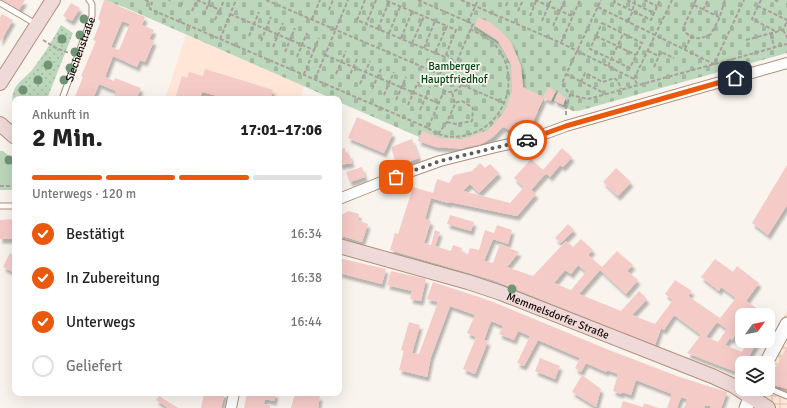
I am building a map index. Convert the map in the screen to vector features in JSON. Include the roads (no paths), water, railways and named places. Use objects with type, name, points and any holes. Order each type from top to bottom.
[{"type":"main road","points":[[0,83],[53,0]]},
{"type":"main road","points":[[0,124],[12,134]]},
{"type":"main road","name":"Memmelsdorfer Straße","points":[[342,247],[468,282],[501,293],[712,376],[734,386],[750,398],[768,408]]},
{"type":"street","points":[[342,198],[440,161],[531,139],[566,126],[787,63]]},
{"type":"street","points":[[770,356],[787,324]]},
{"type":"street","points":[[231,408],[233,396]]},
{"type":"lane","name":"Siechenstraße","points":[[63,96],[92,16],[92,4],[89,0]]},
{"type":"lane","points":[[0,3],[37,25]]},
{"type":"lane","points":[[0,206],[12,206]]},
{"type":"lane","points":[[775,391],[787,396]]},
{"type":"park label","name":"Bamberger Hauptfriedhof","points":[[454,72]]}]
